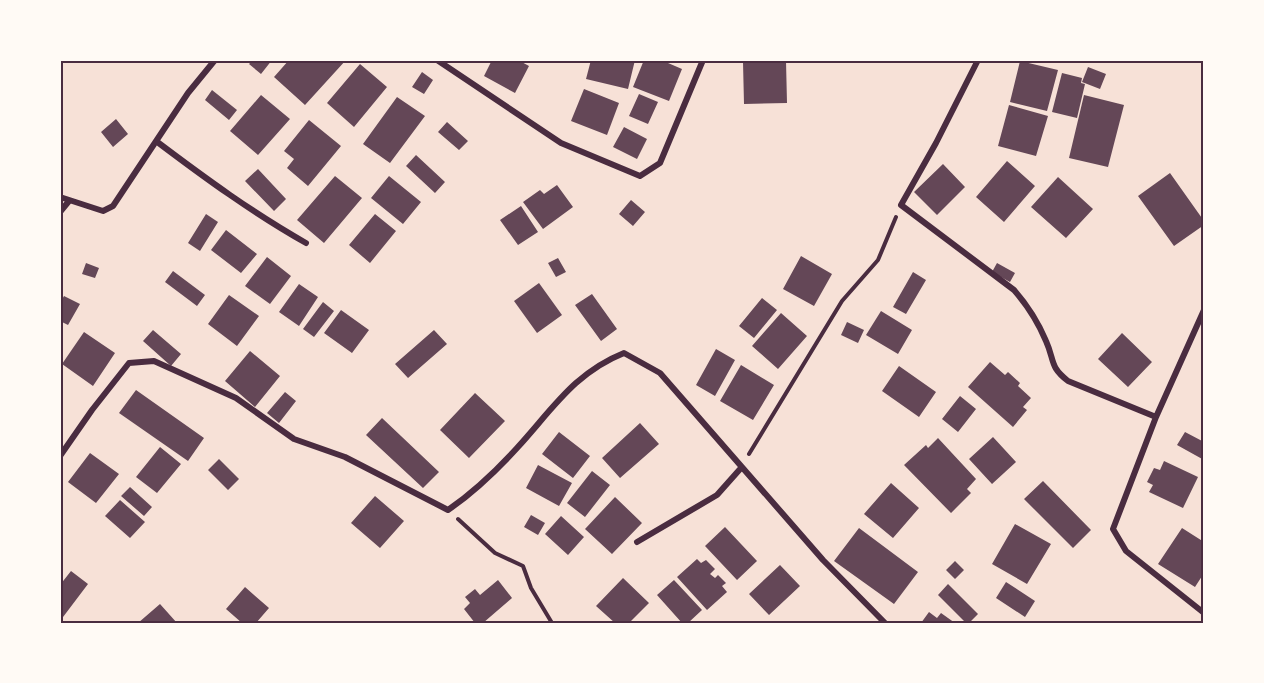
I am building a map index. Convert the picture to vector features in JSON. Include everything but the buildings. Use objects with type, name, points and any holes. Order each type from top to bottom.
[{"type":"street","points":[[60,197],[103,211],[113,206],[188,93],[215,60]]},
{"type":"street","points":[[436,60],[561,143],[640,176],[660,163],[703,60]]},
{"type":"street","points":[[978,60],[936,143],[901,205],[1014,290],[1029,307],[1047,342],[1056,372],[1068,381],[1156,417]]},
{"type":"street","points":[[156,141],[223,192],[306,243]]},
{"type":"street","points":[[60,212],[69,201]]},
{"type":"street","points":[[1204,310],[1156,417],[1113,529],[1126,551],[1204,613]]},
{"type":"street","points":[[60,456],[129,363],[154,361],[236,398],[294,439],[345,457],[448,510],[471,495],[573,383],[604,361],[624,353],[660,374],[823,560],[885,623]]},
{"type":"street","points":[[637,542],[717,495],[741,468]]},
{"type":"path","points":[[741,468],[842,300],[878,260],[901,205]]},
{"type":"path","points":[[448,510],[495,553],[523,566],[531,588],[552,623]]}]
